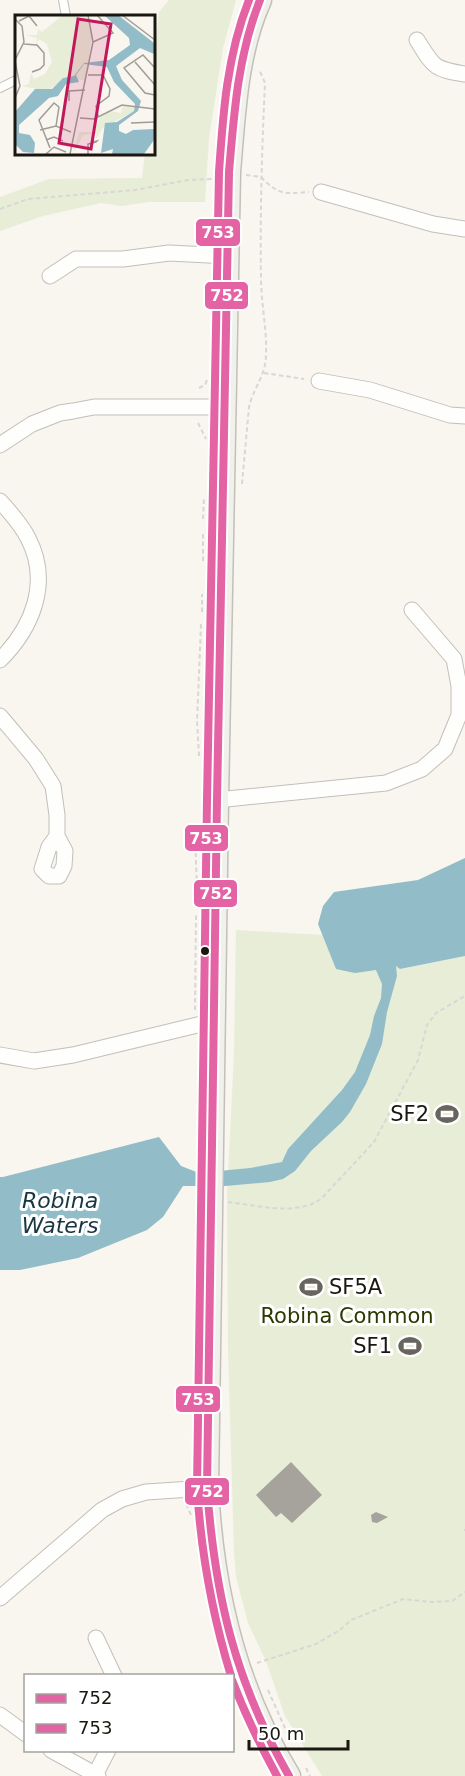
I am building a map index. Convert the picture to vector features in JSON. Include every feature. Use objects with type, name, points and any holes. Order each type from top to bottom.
[{"type":"street","points":[[260,0],[245,44],[234,115],[221,176],[228,256],[214,1021],[213,1161],[217,1199],[207,1488],[215,1572],[225,1620],[250,1696],[267,1733],[297,1772]]},
{"type":"street","points":[[417,40],[436,67],[465,74]]},
{"type":"street","points":[[321,192],[434,224],[465,229]]},
{"type":"street","points":[[50,276],[76,259],[123,259],[169,253],[228,256]]},
{"type":"street","points":[[319,381],[370,390],[450,415],[465,416]]},
{"type":"street","points":[[0,445],[32,424],[60,413],[94,407],[226,407]]},
{"type":"street","points":[[0,501],[21,526],[33,548],[38,590],[28,625],[0,660]]},
{"type":"street","points":[[217,800],[386,783],[422,769],[445,749],[459,715],[459,686],[454,659],[412,610]]},
{"type":"street","points":[[0,716],[36,759],[53,786],[57,836]]},
{"type":"street","points":[[0,1055],[34,1061],[73,1055],[214,1021]]},
{"type":"street","points":[[0,1598],[102,1510],[122,1499],[146,1492],[207,1488]]},
{"type":"street","points":[[96,1638],[113,1674]]},
{"type":"street","points":[[0,1715],[24,1733]]},
{"type":"street","points":[[55,1752],[97,1775],[107,1752]]},
{"type":"lane","points":[[63,0],[66,15]]},
{"type":"lane","points":[[0,88],[15,80]]},
{"type":"path","points":[[242,486],[249,407],[264,373],[266,356],[261,279],[261,177],[265,83],[257,67]]},
{"type":"path","points":[[0,209],[39,197],[65,197],[135,190],[221,176],[261,177],[273,190],[290,194],[321,192]]},
{"type":"path","points":[[264,373],[319,381]]},
{"type":"path","points":[[198,423],[206,441]]},
{"type":"path","points":[[217,1199],[295,1209],[315,1203],[322,1198],[374,1142],[418,1060],[427,1025],[436,1013],[465,996]]},
{"type":"path","points":[[254,1658],[256,1664],[316,1644],[340,1630],[351,1620],[403,1599],[432,1602],[452,1601],[465,1592]]},
{"type":"path","points":[[265,1685],[292,1743]]},
{"type":"path","points":[[297,1772],[310,1776]]},
{"type":"green space","points":[[169,0],[236,0],[223,48],[209,138],[205,202],[149,202],[122,206],[101,203],[43,216],[0,231],[0,197],[49,179],[142,178],[145,154],[154,154],[154,60],[159,12]]},
{"type":"green space","name":"Robina Common","points":[[236,930],[323,935],[336,969],[396,965],[401,969],[465,956],[465,1776],[322,1776],[285,1716],[266,1661],[248,1623],[236,1577],[234,1552],[228,1349],[227,1194],[234,1055]]},
{"type":"water","name":"Robina Waters","points":[[465,858],[465,956],[400,969],[396,966],[397,976],[387,1012],[382,1044],[366,1084],[342,1122],[311,1151],[295,1171],[283,1179],[270,1182],[225,1186],[183,1186],[163,1217],[147,1230],[78,1258],[20,1270],[0,1270],[0,1177],[159,1137],[181,1166],[199,1173],[282,1162],[288,1149],[342,1090],[355,1072],[370,1035],[381,998],[382,984],[376,970],[355,973],[336,969],[318,924],[323,906],[334,892],[418,880]]},
{"type":"building","points":[[291,1462],[322,1495],[292,1523],[281,1513],[276,1517],[256,1495]]},
{"type":"building","points":[[376,1512],[388,1517],[377,1523],[372,1522],[371,1515]]},
{"type":"transit line","name":"753","points":[[230,1674],[208,1583],[197,1488],[219,172],[224,106],[231,63],[249,0]]},
{"type":"transit line","name":"752","points":[[260,0],[242,63],[235,106],[229,172],[207,1488],[216,1566],[231,1637],[241,1672],[255,1706],[289,1776]]},
{"type":"transit line","name":"753","points":[[234,1685],[277,1776]]},
{"type":"place","name":"SF2","points":[[447,1114]]},
{"type":"place","name":"SF5A","points":[[311,1287]]},
{"type":"place","name":"SF1","points":[[410,1346]]}]
